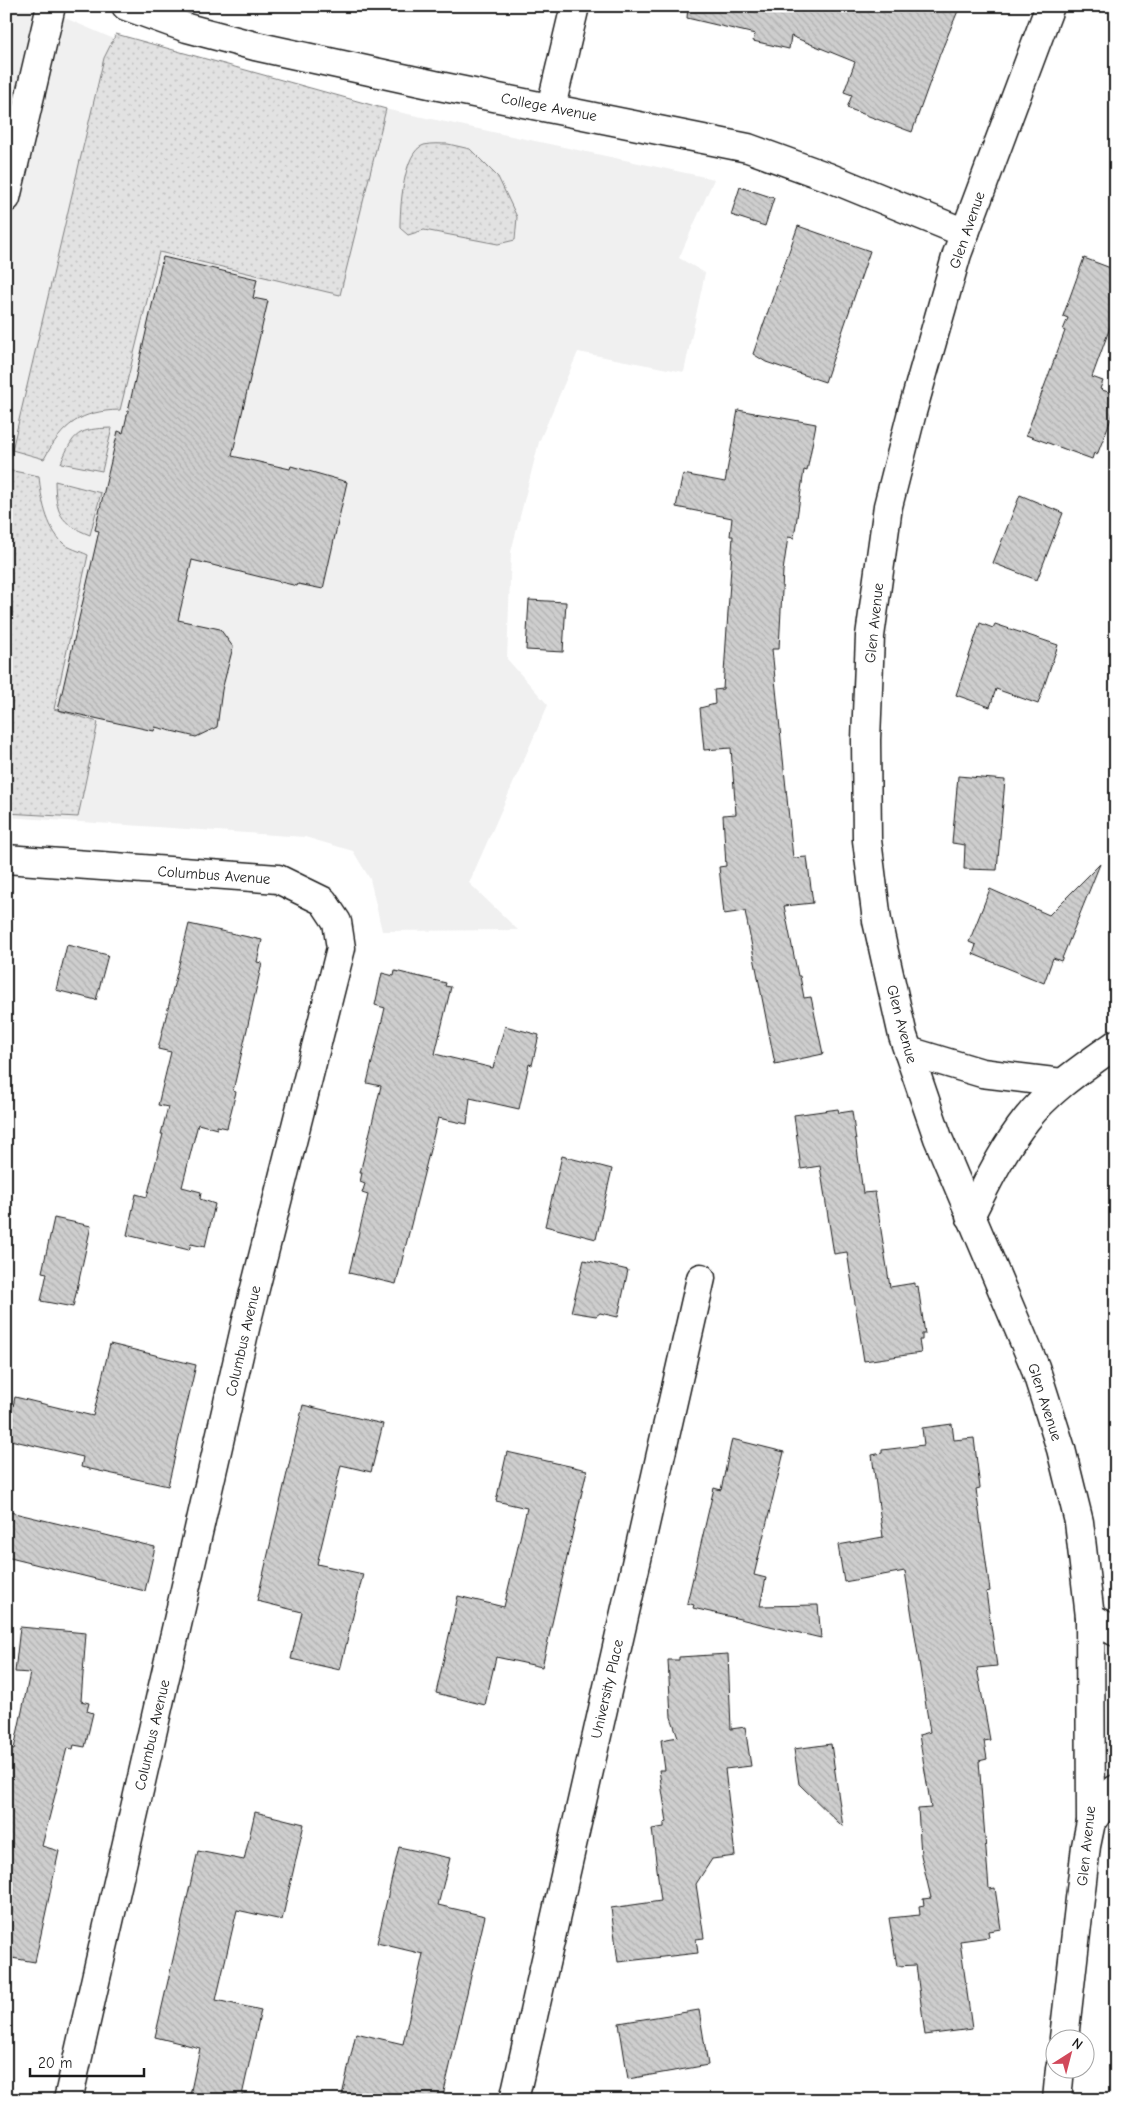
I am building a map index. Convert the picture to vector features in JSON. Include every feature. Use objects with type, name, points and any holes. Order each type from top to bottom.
[{"type":"street","points":[[6,198],[51,6]]},
{"type":"street","name":"College Avenue","points":[[126,6],[187,28],[254,46],[439,86],[748,148],[828,177],[964,233]]},
{"type":"street","points":[[551,107],[575,6]]},
{"type":"street","name":"Glen Avenue","points":[[1050,6],[964,233],[912,412],[888,506],[870,636],[866,740],[867,840],[877,921],[908,1051],[938,1138],[1035,1367],[1060,1448],[1079,1522],[1090,1617],[1091,1822],[1086,1846],[1065,2028]]},
{"type":"street","name":"Columbus Avenue","points":[[6,859],[278,879],[323,901],[337,922],[341,948],[249,1311],[68,2100]]},
{"type":"street","points":[[970,1216],[1006,1149],[1021,1126],[1062,1083],[1116,1044]]},
{"type":"street","points":[[908,1051],[982,1073],[1062,1083]]},
{"type":"street","name":"University Place","points":[[514,2100],[701,1278]]},
{"type":"street","points":[[1090,1617],[1116,1632]]},
{"type":"street","points":[[1091,1822],[1116,1789]]},
{"type":"street","points":[[1056,2100],[1059,2078]]},
{"type":"shaded area","points":[[6,6],[37,6],[114,39],[248,80],[714,179],[679,258],[705,273],[684,372],[578,352],[539,442],[511,552],[507,659],[548,705],[469,883],[518,930],[382,931],[370,879],[353,851],[305,837],[6,817]]},
{"type":"shaded area","points":[[116,34],[386,109],[340,295],[159,252],[120,410],[94,413],[74,422],[58,437],[44,459],[12,450],[104,58]]},
{"type":"shaded area","points":[[448,144],[470,149],[498,177],[517,217],[515,240],[498,244],[424,230],[408,235],[400,228],[404,182],[411,158],[424,145]]},
{"type":"shaded area","points":[[112,428],[102,471],[61,463],[70,445],[79,434],[84,431]]},
{"type":"shaded area","points":[[8,470],[39,476],[45,512],[52,529],[65,545],[88,555],[54,709],[98,722],[78,817],[6,813],[6,479]]},
{"type":"shaded area","points":[[55,481],[101,493],[90,535],[72,526],[61,516],[58,509]]},
{"type":"building","points":[[688,6],[960,6],[940,54],[912,132],[847,108],[852,95],[844,92],[855,62],[791,36],[789,49],[753,41],[755,34],[687,18]]},
{"type":"building","points":[[740,187],[774,198],[765,226],[731,215]]},
{"type":"building","points":[[798,226],[870,251],[825,382],[766,362],[753,354]]},
{"type":"building","points":[[163,257],[257,279],[253,298],[268,301],[232,456],[290,469],[291,466],[347,482],[323,589],[298,584],[297,586],[192,560],[178,620],[220,629],[233,647],[222,690],[217,727],[196,737],[155,727],[154,731],[58,710],[99,531],[95,530],[118,431],[123,433]]},
{"type":"building","points":[[1084,258],[1116,270],[1116,311],[1092,377],[1103,381],[1100,389],[1116,395],[1116,406],[1097,455],[1094,453],[1092,459],[1026,435],[1065,331],[1063,330],[1068,318],[1063,316]]},
{"type":"building","points":[[738,410],[816,424],[807,471],[804,470],[794,538],[788,537],[783,571],[779,649],[772,649],[793,858],[807,857],[813,903],[784,906],[798,976],[800,976],[804,998],[811,997],[823,1054],[775,1064],[745,911],[724,914],[719,867],[726,866],[723,815],[736,814],[731,748],[704,750],[700,708],[715,704],[714,690],[723,689],[733,536],[730,536],[732,518],[676,507],[683,474],[725,482]]},
{"type":"building","points":[[1020,495],[1063,513],[1037,580],[993,563]]},
{"type":"building","points":[[529,600],[566,602],[563,652],[526,650]]},
{"type":"building","points":[[980,623],[993,628],[995,624],[1058,645],[1038,704],[996,689],[990,707],[956,695]]},
{"type":"building","points":[[958,776],[1005,780],[997,870],[964,869],[965,845],[952,843]]},
{"type":"building","points":[[1100,864],[1061,961],[1053,958],[1044,983],[973,954],[976,945],[969,942],[990,889],[1049,915]]},
{"type":"building","points":[[189,924],[262,940],[257,962],[262,963],[233,1091],[236,1092],[227,1128],[217,1126],[217,1129],[198,1124],[182,1187],[201,1192],[200,1199],[215,1204],[205,1247],[191,1244],[189,1250],[127,1235],[136,1194],[147,1197],[163,1134],[161,1134],[168,1107],[158,1105],[171,1052],[158,1049]]},
{"type":"building","points":[[67,945],[108,955],[96,1000],[56,990]]},
{"type":"building","points":[[395,971],[446,983],[445,986],[451,987],[435,1054],[493,1068],[505,1026],[539,1035],[532,1065],[529,1064],[519,1109],[470,1098],[467,1124],[438,1118],[396,1284],[349,1273],[368,1195],[362,1193],[365,1184],[360,1182],[362,1173],[360,1173],[381,1086],[367,1083],[385,1008],[375,1005],[382,973],[394,976]]},
{"type":"building","points":[[838,1109],[839,1113],[852,1111],[863,1193],[875,1192],[890,1287],[915,1283],[915,1287],[918,1286],[925,1334],[922,1334],[922,1340],[919,1340],[921,1353],[864,1361],[847,1252],[834,1254],[820,1166],[801,1169],[794,1115]]},
{"type":"building","points":[[562,1156],[612,1169],[596,1239],[545,1226]]},
{"type":"building","points":[[54,1218],[91,1226],[73,1307],[41,1301],[47,1273],[42,1272]]},
{"type":"building","points":[[584,1260],[628,1270],[618,1317],[600,1313],[596,1316],[571,1312]]},
{"type":"building","points":[[110,1344],[196,1365],[168,1486],[81,1467],[83,1457],[6,1439],[15,1397],[93,1416]]},
{"type":"building","points":[[303,1405],[383,1424],[371,1472],[341,1465],[317,1564],[363,1574],[340,1670],[291,1659],[302,1612],[257,1601]]},
{"type":"building","points":[[952,1424],[954,1440],[974,1438],[980,1488],[976,1489],[990,1591],[986,1592],[997,1666],[977,1668],[990,1740],[984,1741],[987,1759],[979,1761],[989,1889],[995,1888],[1001,1929],[988,1931],[989,1937],[960,1941],[972,2029],[925,2035],[916,1965],[897,1966],[889,1918],[920,1915],[919,1906],[924,1905],[923,1899],[931,1898],[921,1855],[918,1809],[931,1808],[919,1735],[930,1732],[905,1571],[844,1582],[838,1545],[883,1537],[872,1455],[882,1453],[882,1450],[924,1445],[922,1428]]},
{"type":"building","points":[[732,1439],[784,1452],[754,1575],[766,1578],[760,1606],[818,1605],[821,1638],[693,1608],[694,1605],[687,1603],[714,1488],[721,1490]]},
{"type":"building","points":[[507,1452],[587,1470],[542,1667],[496,1657],[485,1705],[436,1693],[458,1596],[504,1607],[527,1508],[496,1501]]},
{"type":"building","points":[[6,1511],[155,1547],[145,1591],[6,1557]]},
{"type":"building","points":[[20,1627],[86,1633],[81,1701],[89,1703],[87,1711],[93,1713],[85,1747],[74,1745],[73,1749],[67,1748],[42,1846],[59,1851],[35,1962],[6,1957],[6,1747],[14,1749],[30,1673],[15,1672]]},
{"type":"building","points":[[728,1654],[731,1729],[745,1727],[751,1766],[725,1769],[735,1856],[712,1859],[696,1884],[704,1938],[696,1939],[698,1953],[618,1962],[611,1908],[661,1901],[652,1829],[664,1827],[664,1823],[667,1822],[659,1770],[665,1770],[661,1740],[678,1737],[671,1717],[668,1660],[679,1660],[679,1657]]},
{"type":"building","points":[[831,1744],[843,1827],[799,1784],[794,1749]]},
{"type":"building","points":[[255,1812],[304,1824],[282,1920],[237,1910],[216,2000],[261,2010],[241,2100],[189,2100],[200,2048],[155,2037],[198,1851],[244,1860]]},
{"type":"building","points":[[399,1847],[450,1858],[438,1905],[485,1916],[442,2100],[421,2100],[394,2094],[393,2100],[341,2100],[356,2033],[403,2044],[423,1954],[377,1943]]},
{"type":"building","points":[[699,2010],[708,2065],[628,2079],[619,2023]]}]
